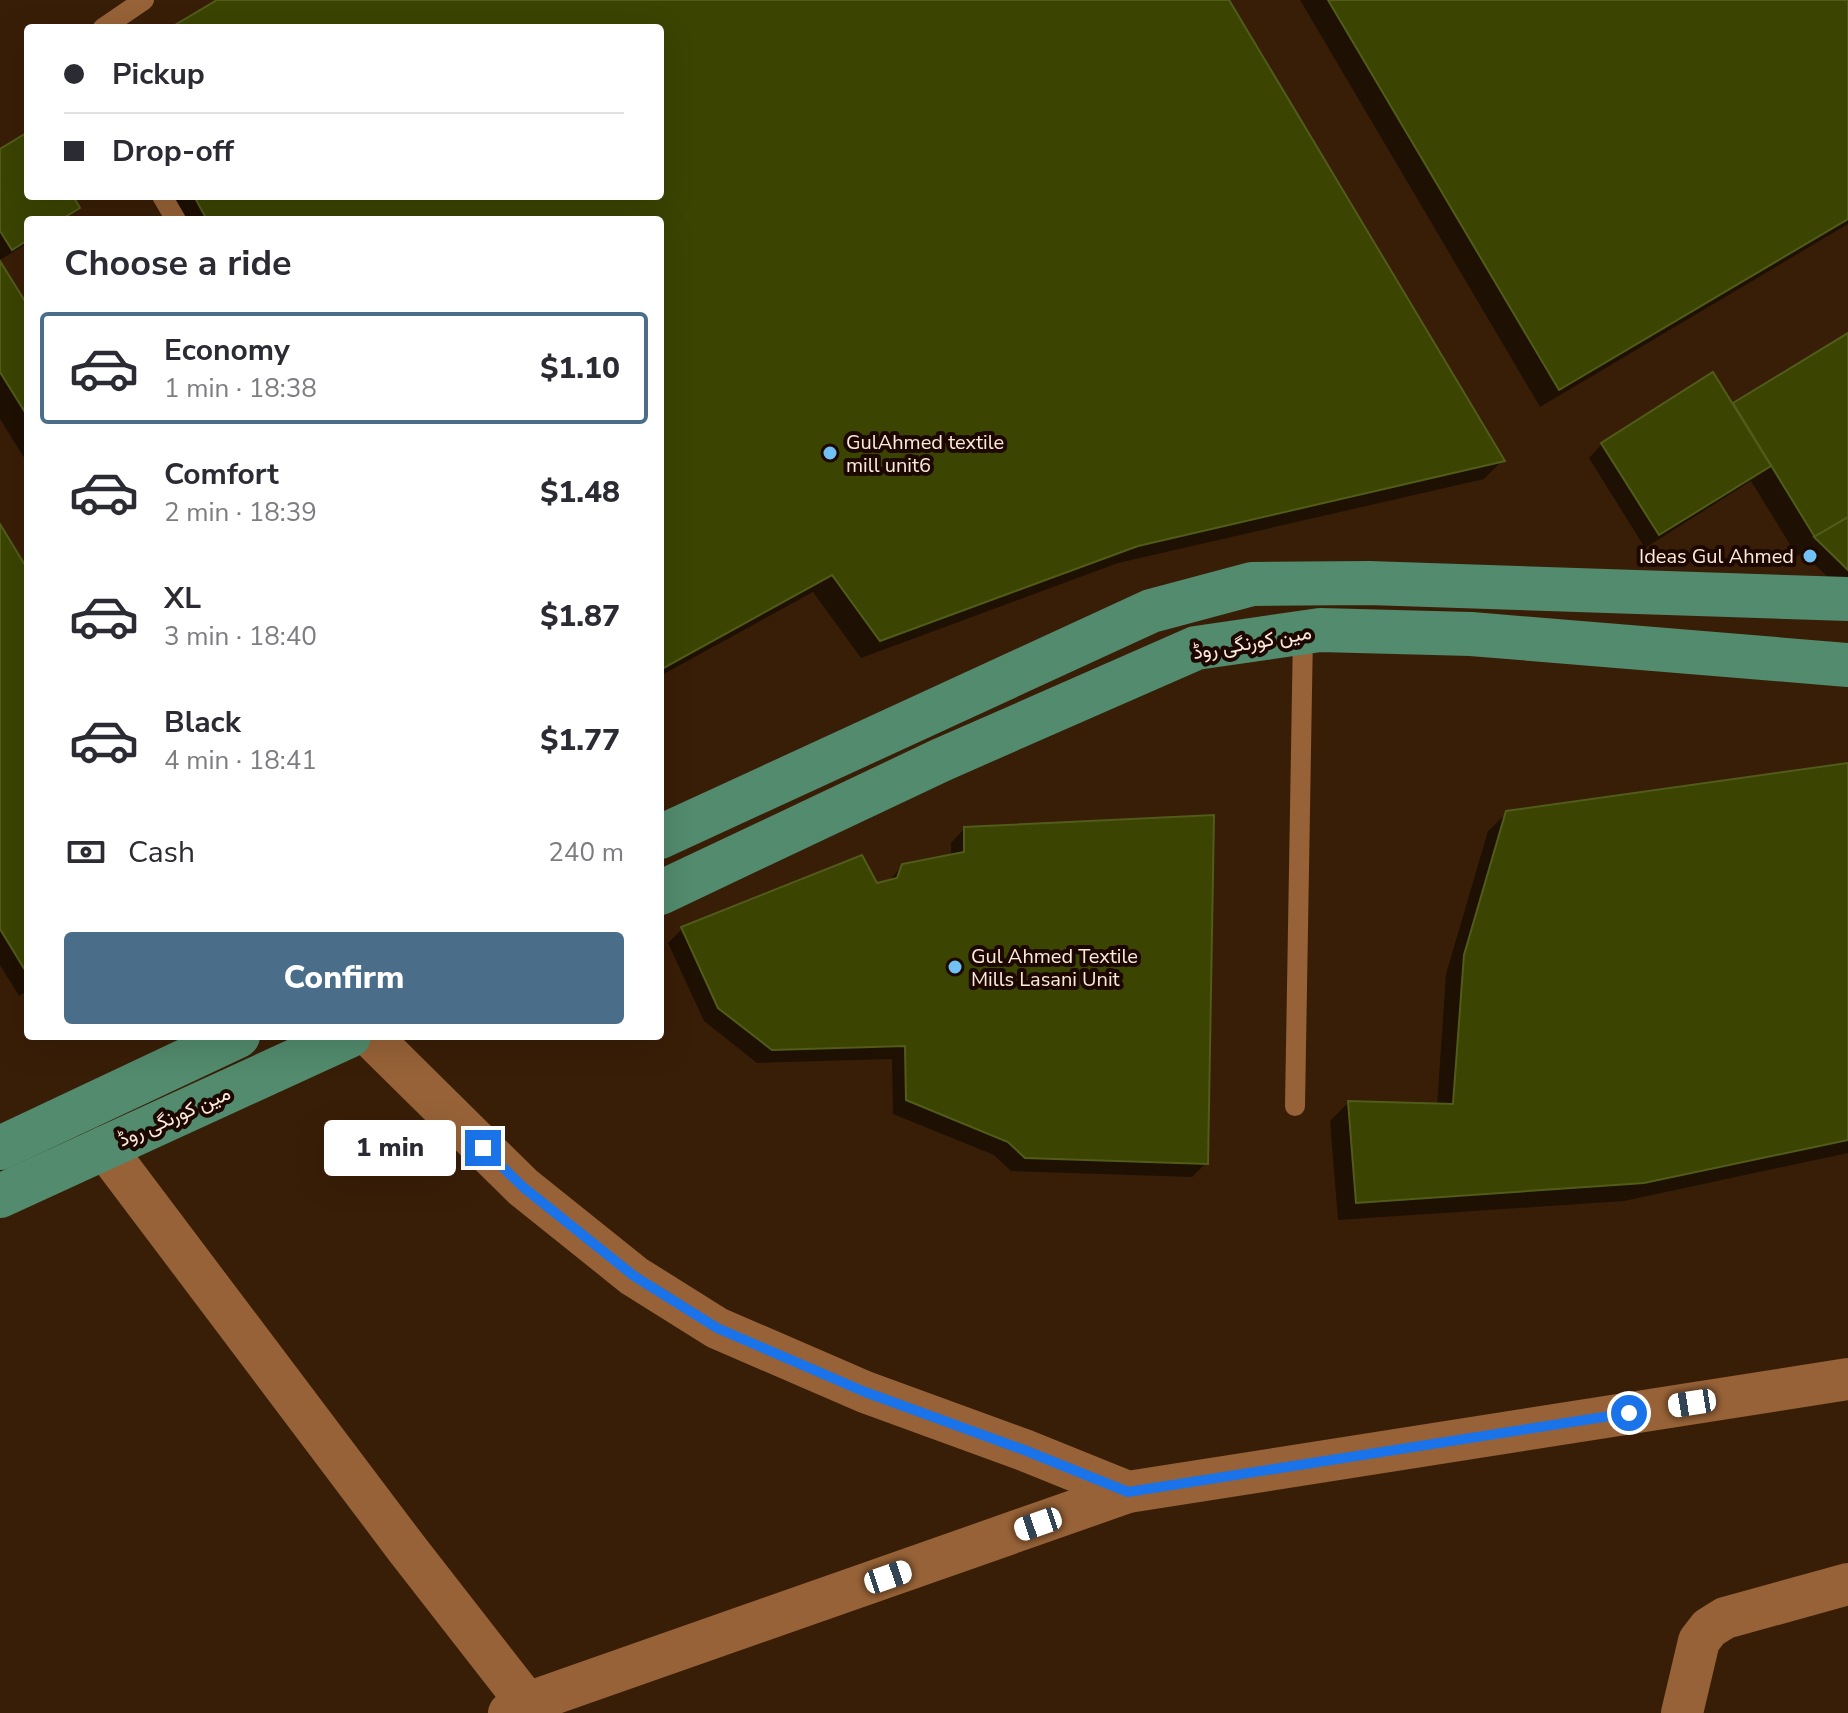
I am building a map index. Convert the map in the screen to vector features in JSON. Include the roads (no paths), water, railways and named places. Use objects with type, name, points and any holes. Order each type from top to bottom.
[{"type":"main road","points":[[664,835],[1151,611],[1252,584],[1369,583],[1848,599]]},
{"type":"main road","name":"مین کورنگی روڈ","points":[[664,891],[941,760],[1196,648],[1320,630],[1471,634],[1848,665]]},
{"type":"main road","points":[[0,1148],[230,1040]]},
{"type":"main road","name":"مین کورنگی روڈ","points":[[0,1196],[340,1040]]},
{"type":"street","points":[[374,1040],[523,1187],[634,1276],[717,1328],[865,1392],[1128,1492]]},
{"type":"street","points":[[104,1147],[398,1536],[518,1708],[1128,1492],[1848,1379]]},
{"type":"street","points":[[1682,1713],[1699,1641],[1709,1628],[1725,1618],[1848,1584]]},
{"type":"lane","points":[[109,24],[144,0]]},
{"type":"lane","points":[[1295,1106],[1303,632]]},
{"type":"place","name":"GulAhmed textile mill unit6","points":[[830,453]]},
{"type":"place","name":"Ideas Gul Ahmed","points":[[1810,556]]},
{"type":"place","name":"Gul Ahmed Textile Mills Lasani Unit","points":[[955,967]]}]
